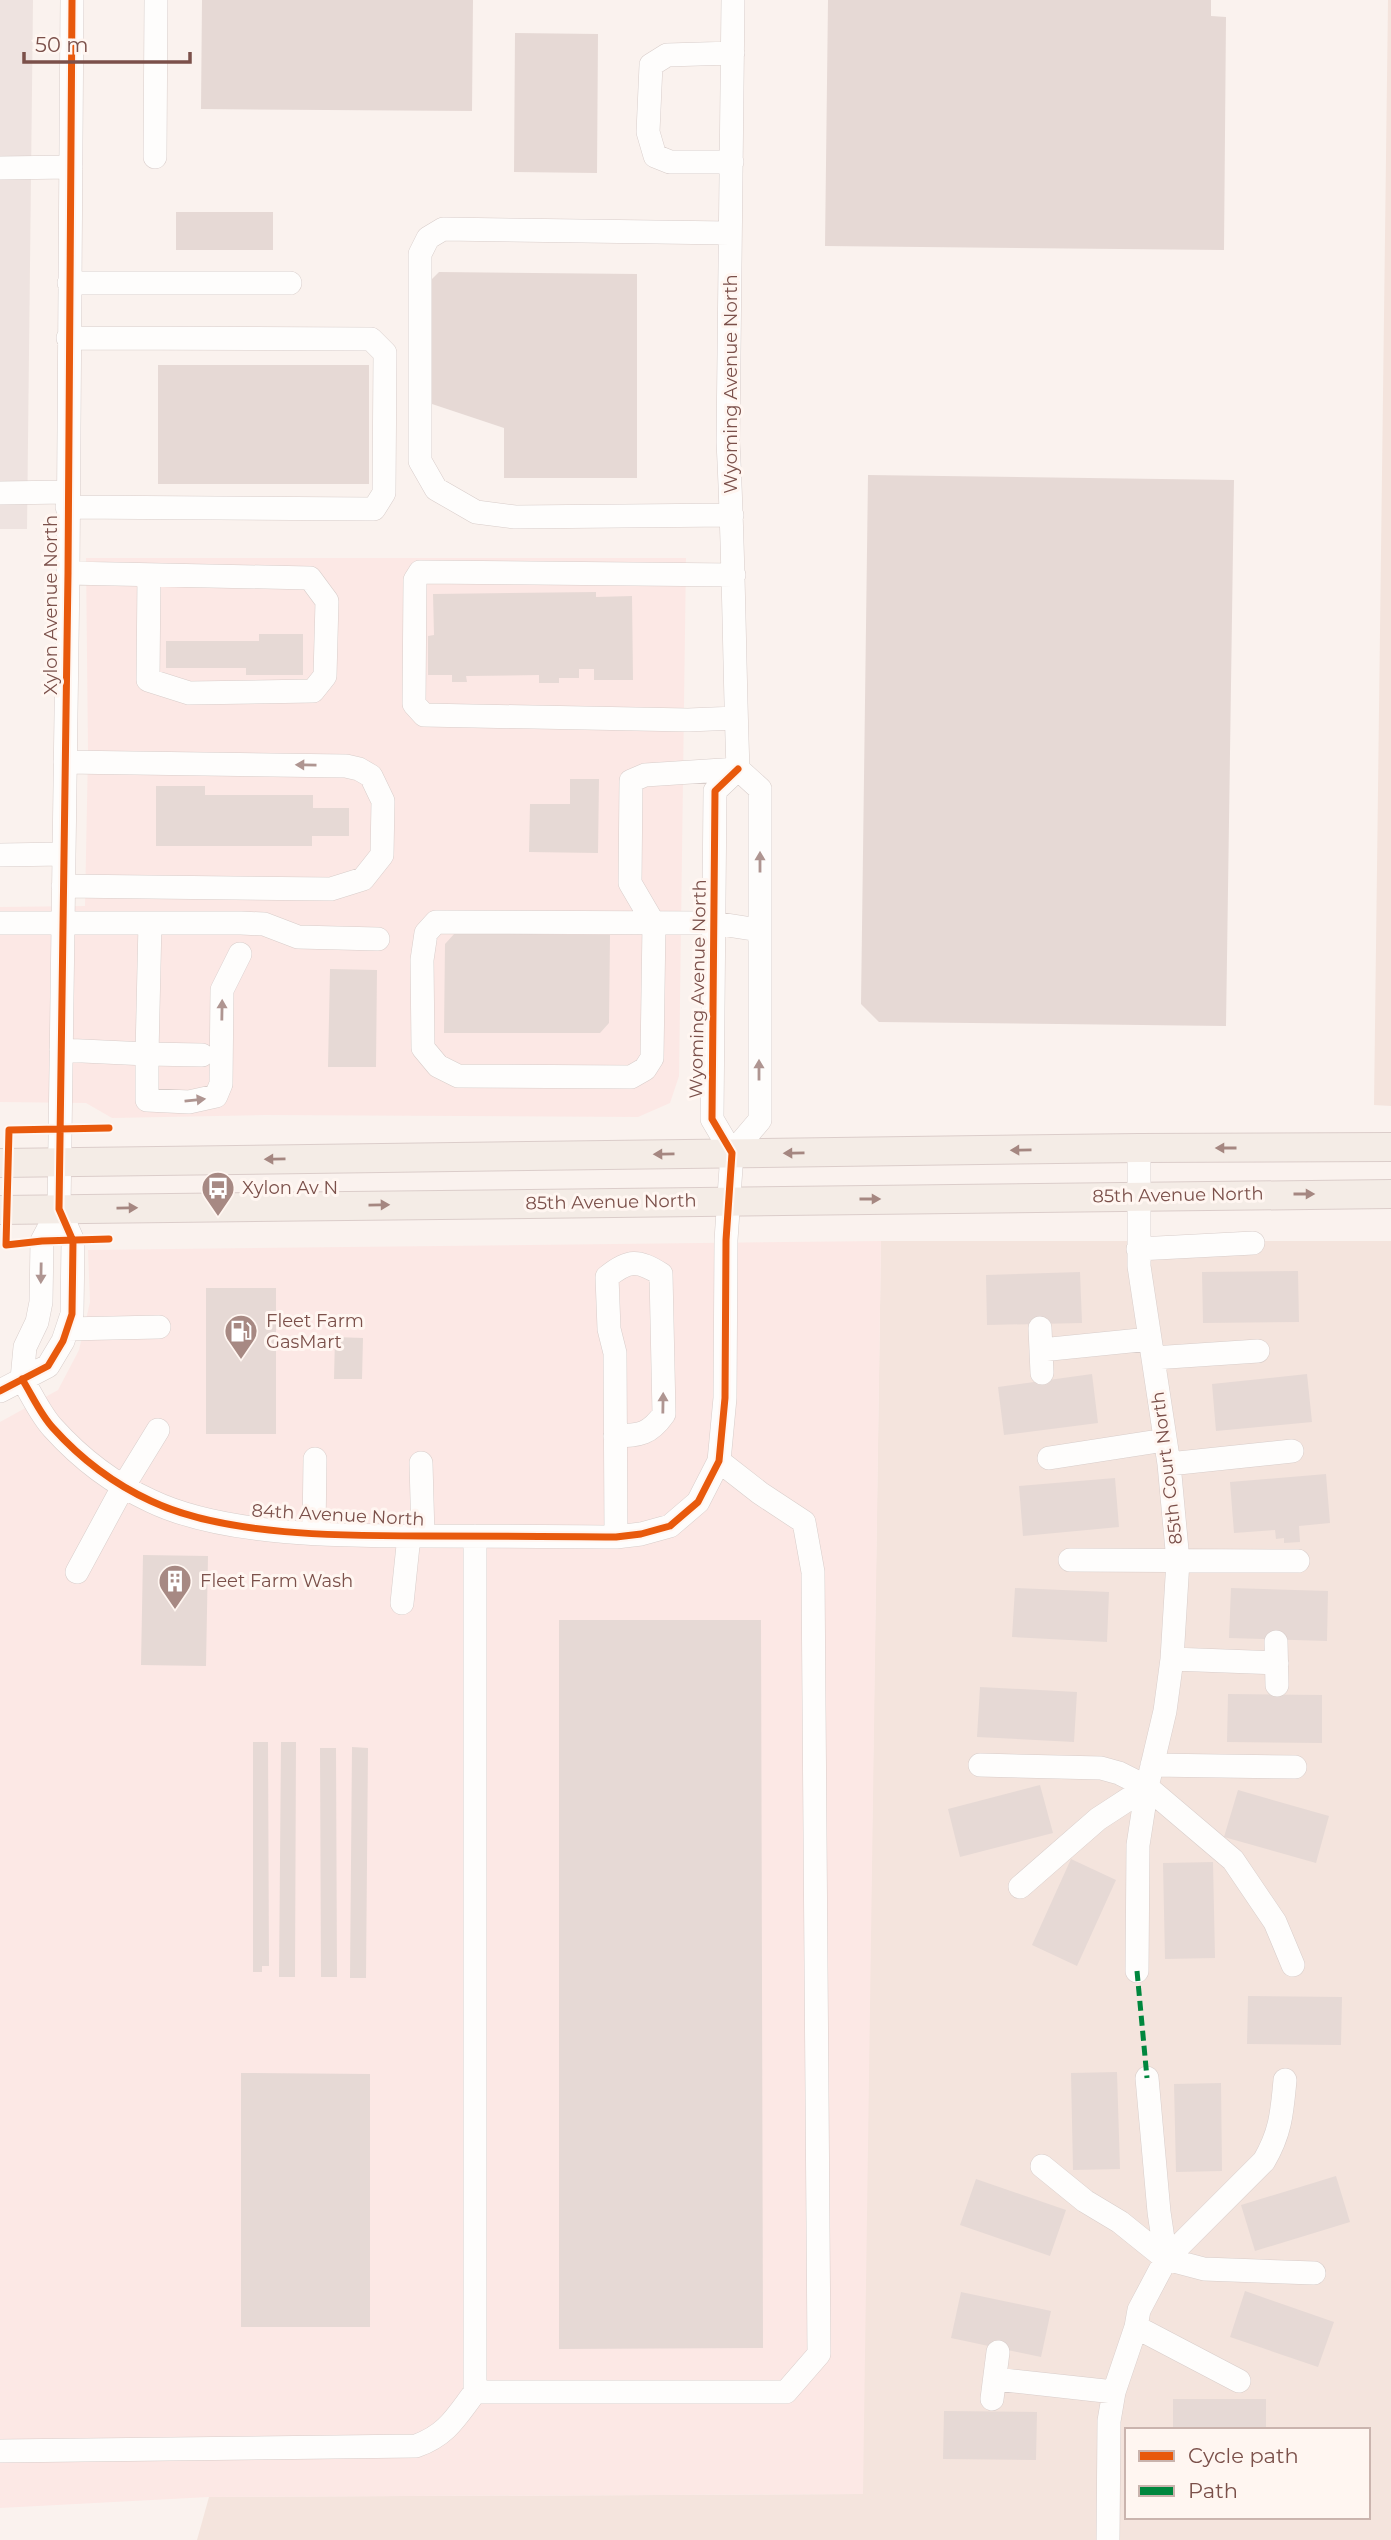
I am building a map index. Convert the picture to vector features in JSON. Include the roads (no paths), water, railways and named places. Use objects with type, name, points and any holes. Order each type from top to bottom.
[{"type":"main road","points":[[0,1163],[1391,1147]]},
{"type":"main road","name":"85th Avenue North","points":[[0,1210],[1391,1194]]},
{"type":"street","name":"Xylon Avenue North","points":[[59,1209],[68,573],[72,0]]},
{"type":"street","points":[[155,157],[156,0]]},
{"type":"street","name":"Wyoming Avenue North","points":[[732,1153],[712,1119],[715,791],[738,769],[728,442],[733,0]]},
{"type":"street","points":[[732,162],[670,162],[655,156],[648,132],[651,65],[667,55],[733,53]]},
{"type":"street","points":[[0,168],[71,167]]},
{"type":"street","points":[[730,233],[443,229],[428,238],[420,254],[420,461],[436,489],[476,512],[514,517],[732,515]]},
{"type":"street","points":[[69,283],[290,283]]},
{"type":"street","points":[[0,493],[67,500],[374,509],[384,493],[386,352],[371,339],[68,338]]},
{"type":"street","points":[[734,575],[420,572],[415,580],[414,704],[424,715],[688,720],[736,718]]},
{"type":"street","points":[[68,573],[310,578],[327,601],[325,676],[313,691],[189,693],[148,680],[149,575]]},
{"type":"street","points":[[63,886],[331,889],[363,879],[382,855],[383,801],[371,776],[346,766],[65,762]]},
{"type":"street","points":[[475,2392],[786,2392],[819,2354],[813,1572],[804,1522],[719,1461],[725,1398],[732,1153],[760,1120],[760,789],[738,769],[645,775],[631,781],[630,883],[654,924],[652,1058],[646,1069],[631,1077],[458,1076],[438,1066],[423,1048],[422,960],[426,933],[436,922],[654,924],[714,923],[759,930]]},
{"type":"street","points":[[0,855],[64,854]]},
{"type":"street","points":[[0,923],[264,924],[298,937],[378,939]]},
{"type":"street","points":[[150,923],[147,1100],[189,1102],[216,1096],[221,1084],[222,990],[240,954]]},
{"type":"street","points":[[61,1049],[202,1055]]},
{"type":"street","name":"85th Court North","points":[[1137,1971],[1138,1845],[1149,1776],[1165,1711],[1172,1659],[1178,1560],[1169,1464],[1138,1249],[1139,1148]]},
{"type":"street","points":[[0,1391],[48,1366],[63,1341],[72,1314],[72,1241],[59,1209]]},
{"type":"street","points":[[22,1378],[25,1347],[37,1322],[40,1303],[41,1241],[59,1209]]},
{"type":"street","points":[[1138,1249],[1253,1243]]},
{"type":"street","points":[[615,1436],[636,1436],[654,1429],[664,1414],[661,1274],[645,1264],[622,1265],[607,1277],[608,1329],[615,1353],[615,1436],[615,1537]]},
{"type":"street","points":[[67,1329],[159,1327]]},
{"type":"street","points":[[1042,1373],[1041,1339],[1152,1348],[1258,1351]]},
{"type":"street","name":"84th Avenue North","points":[[22,1378],[51,1426],[81,1455],[123,1487],[153,1502],[197,1516],[248,1527],[314,1533],[416,1536],[615,1537],[641,1534],[670,1526],[698,1502],[719,1461]]},
{"type":"street","points":[[77,1572],[123,1487],[158,1430]]},
{"type":"street","points":[[1049,1458],[1165,1440]]},
{"type":"street","points":[[1169,1464],[1292,1451]]},
{"type":"street","points":[[314,1533],[315,1460]]},
{"type":"street","points":[[402,1603],[416,1536],[421,1464]]},
{"type":"street","points":[[0,2451],[416,2446],[433,2441],[448,2429],[475,2392],[475,1536]]},
{"type":"street","points":[[1070,1560],[1298,1560]]},
{"type":"street","points":[[1172,1659],[1277,1663]]},
{"type":"street","points":[[980,1765],[1101,1768],[1149,1776],[1295,1767]]},
{"type":"street","points":[[1020,1886],[1149,1776]]},
{"type":"street","points":[[1149,1776],[1233,1860],[1275,1922],[1293,1965]]},
{"type":"street","points":[[1147,2078],[1166,2259]]},
{"type":"street","points":[[1108,2540],[1109,2421],[1114,2392],[1139,2310],[1166,2259],[1264,2161],[1282,2123],[1285,2080]]},
{"type":"street","points":[[1042,2166],[1166,2259],[1204,2269],[1314,2273]]},
{"type":"street","points":[[1136,2327],[1239,2381]]},
{"type":"street","points":[[999,2352],[994,2389],[1114,2392]]},
{"type":"place","name":"Xylon Av N","points":[[218,1218]]},
{"type":"place","name":"Fleet Farm GasMart","points":[[241,1361]]},
{"type":"place","name":"Fleet Farm Wash","points":[[175,1611]]}]
